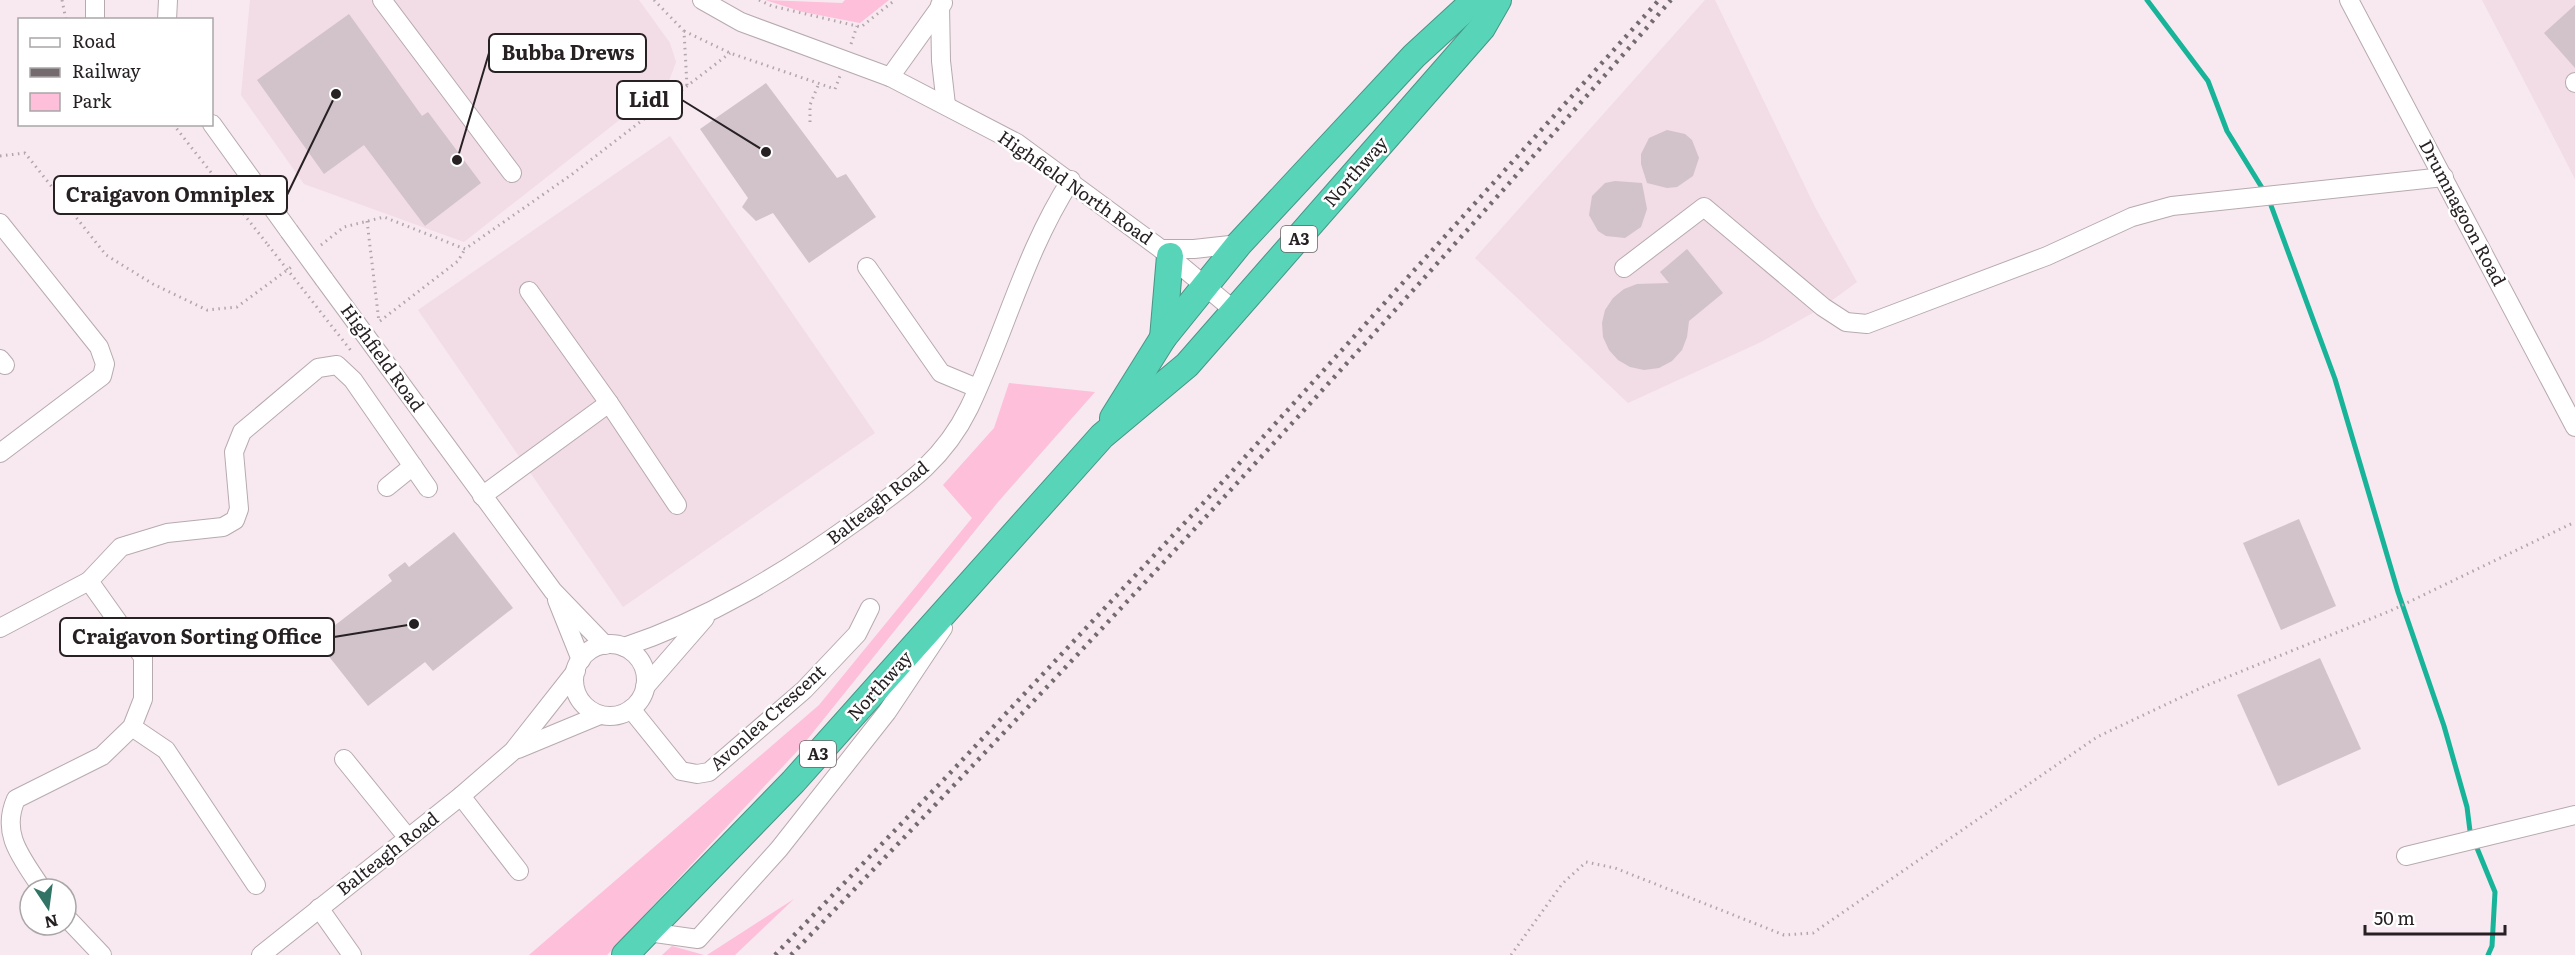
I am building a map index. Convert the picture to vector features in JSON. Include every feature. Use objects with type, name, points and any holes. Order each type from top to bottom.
[{"type":"highway","name":"Northway","points":[[625,955],[793,782],[1102,436],[1187,365],[1221,299],[1239,244],[1414,56],[1474,0]]},
{"type":"highway","name":"Northway","points":[[1102,436],[1163,338],[1221,299],[1482,28],[1498,0]]},
{"type":"highway","points":[[1163,338],[1166,252]]},
{"type":"street","points":[[382,0],[512,172]]},
{"type":"street","name":"Highfield North Road","points":[[704,0],[741,22],[890,77],[1017,143],[1071,180],[1166,252],[1221,299]]},
{"type":"street","name":"Drumnagoon Road","points":[[2349,0],[2575,427]]},
{"type":"street","points":[[890,77],[942,3]]},
{"type":"street","points":[[942,3],[940,61],[946,105]]},
{"type":"street","name":"Highfield Road","points":[[213,125],[553,591],[605,645]]},
{"type":"street","points":[[1624,268],[1704,207],[1823,307],[1846,322],[1867,324],[2047,256],[2132,217],[2192,201],[2280,195],[2444,177]]},
{"type":"street","name":"Balteagh Road","points":[[624,647],[708,615],[811,554],[920,475],[951,439],[977,388],[1036,242],[1071,180]]},
{"type":"street","points":[[0,223],[99,347],[105,363],[102,376],[0,453]]},
{"type":"street","points":[[1166,252],[1239,244]]},
{"type":"street","points":[[867,267],[941,373],[977,388]]},
{"type":"street","points":[[529,291],[609,403],[677,505]]},
{"type":"street","points":[[0,628],[89,581],[121,547],[166,533],[223,527],[235,520],[240,509],[234,452],[242,432],[318,368],[337,365],[353,380],[428,488]]},
{"type":"street","points":[[482,496],[609,403]]},
{"type":"street","points":[[387,487],[413,466]]},
{"type":"street","points":[[648,932],[698,939],[779,849],[887,712],[981,572]]},
{"type":"street","points":[[34,877],[8,836],[8,813],[16,799],[102,756],[132,727],[143,699],[143,657],[89,581]]},
{"type":"street","name":"Highfield Road","points":[[553,591],[578,665]]},
{"type":"street","name":"Avonlea Crescent","points":[[631,709],[681,771],[697,774],[709,772],[804,690],[858,634],[870,608]]},
{"type":"street","name":"Balteagh Road","points":[[645,687],[708,615]]},
{"type":"street","points":[[605,645],[624,647],[641,663],[645,672],[645,687],[639,702],[622,714],[600,715],[590,710],[577,693],[578,665],[595,648],[605,645]]},
{"type":"street","name":"Balteagh Road","points":[[261,955],[461,796],[513,751],[578,665]]},
{"type":"street","name":"Balteagh Road","points":[[513,751],[600,715]]},
{"type":"street","points":[[132,727],[166,750],[255,885]]},
{"type":"street","points":[[344,759],[408,838]]},
{"type":"street","points":[[461,796],[519,871]]},
{"type":"street","points":[[2406,856],[2575,815]]},
{"type":"street","points":[[318,908],[352,955]]},
{"type":"street","points":[[78,930],[102,955]]},
{"type":"path","points":[[62,0],[66,18]]},
{"type":"path","points":[[654,0],[684,31],[729,53],[835,89],[857,26]]},
{"type":"path","points":[[759,0],[772,6],[861,27],[895,0]]},
{"type":"path","points":[[684,31],[687,86]]},
{"type":"path","points":[[368,339],[380,321],[458,261],[465,249],[571,175],[729,53]]},
{"type":"path","points":[[810,122],[810,105],[819,83]]},
{"type":"path","points":[[176,126],[305,292]]},
{"type":"path","points":[[0,156],[25,153],[106,255],[153,284],[207,310],[237,307],[299,261]]},
{"type":"path","points":[[317,247],[344,227],[384,217],[465,249]]},
{"type":"path","points":[[367,221],[377,312],[380,321]]},
{"type":"path","points":[[1511,955],[1562,884],[1586,862],[1615,868],[1784,935],[1813,933],[2097,737],[2205,687],[2390,611],[2575,522]]},
{"type":"shaded area","points":[[250,0],[639,0],[670,43],[676,62],[669,81],[464,242],[304,184],[241,95]]},
{"type":"shaded area","points":[[1705,0],[1715,0],[1815,207],[1857,282],[1823,307],[1761,342],[1628,403],[1475,258]]},
{"type":"shaded area","points":[[2482,0],[2575,0],[2575,179],[2556,142]]},
{"type":"shaded area","points":[[670,136],[875,433],[623,607],[418,310]]},
{"type":"green space","points":[[765,0],[842,3],[845,0],[889,0],[860,23],[803,12]]},
{"type":"green space","points":[[1009,383],[1095,392],[998,502],[802,746],[607,955],[529,955],[819,705],[972,518],[943,485],[994,428]]},
{"type":"green space","points":[[794,899],[735,955],[707,955]]},
{"type":"green space","points":[[672,946],[704,955],[662,955]]},
{"type":"building","points":[[2575,5],[2575,68],[2544,33]]},
{"type":"building","points":[[349,14],[422,116],[428,112],[481,183],[425,226],[364,145],[324,174],[257,80]]},
{"type":"building","points":[[766,83],[837,178],[846,174],[876,217],[809,263],[773,213],[756,221],[742,207],[748,198],[700,129]]},
{"type":"building","points":[[1667,130],[1685,134],[1692,140],[1699,158],[1693,176],[1677,187],[1667,188],[1647,183],[1641,164],[1641,154],[1649,138]]},
{"type":"building","points":[[1615,181],[1642,183],[1647,209],[1641,227],[1625,238],[1606,236],[1598,231],[1589,215],[1592,196],[1605,183]]},
{"type":"building","points":[[1687,249],[1723,293],[1689,321],[1687,337],[1682,350],[1672,361],[1659,368],[1644,370],[1630,367],[1618,360],[1609,350],[1603,337],[1602,323],[1605,310],[1613,298],[1624,289],[1637,284],[1669,283],[1660,272]]},
{"type":"building","points":[[2299,519],[2336,606],[2281,630],[2243,543]]},
{"type":"building","points":[[454,532],[513,608],[433,671],[425,662],[368,706],[316,640],[392,581],[388,575],[405,562],[409,567]]},
{"type":"building","points":[[2320,658],[2361,749],[2278,786],[2237,695]]},
{"type":"waterway","points":[[2147,0],[2208,81],[2227,131],[2264,191]]},
{"type":"waterway","points":[[2269,200],[2335,379],[2398,592],[2444,726],[2467,807],[2470,831],[2495,892],[2492,946],[2488,955]]},
{"type":"railway","points":[[775,955],[952,771],[1207,499],[1659,0]]},
{"type":"railway","points":[[791,955],[1237,483],[1456,243],[1671,0]]},
{"type":"place","name":"Craigavon Omniplex","points":[[336,94]]},
{"type":"place","name":"Lidl","points":[[766,152]]},
{"type":"place","name":"Bubba Drews","points":[[457,160]]},
{"type":"place","name":"Craigavon Sorting Office","points":[[414,624]]}]
